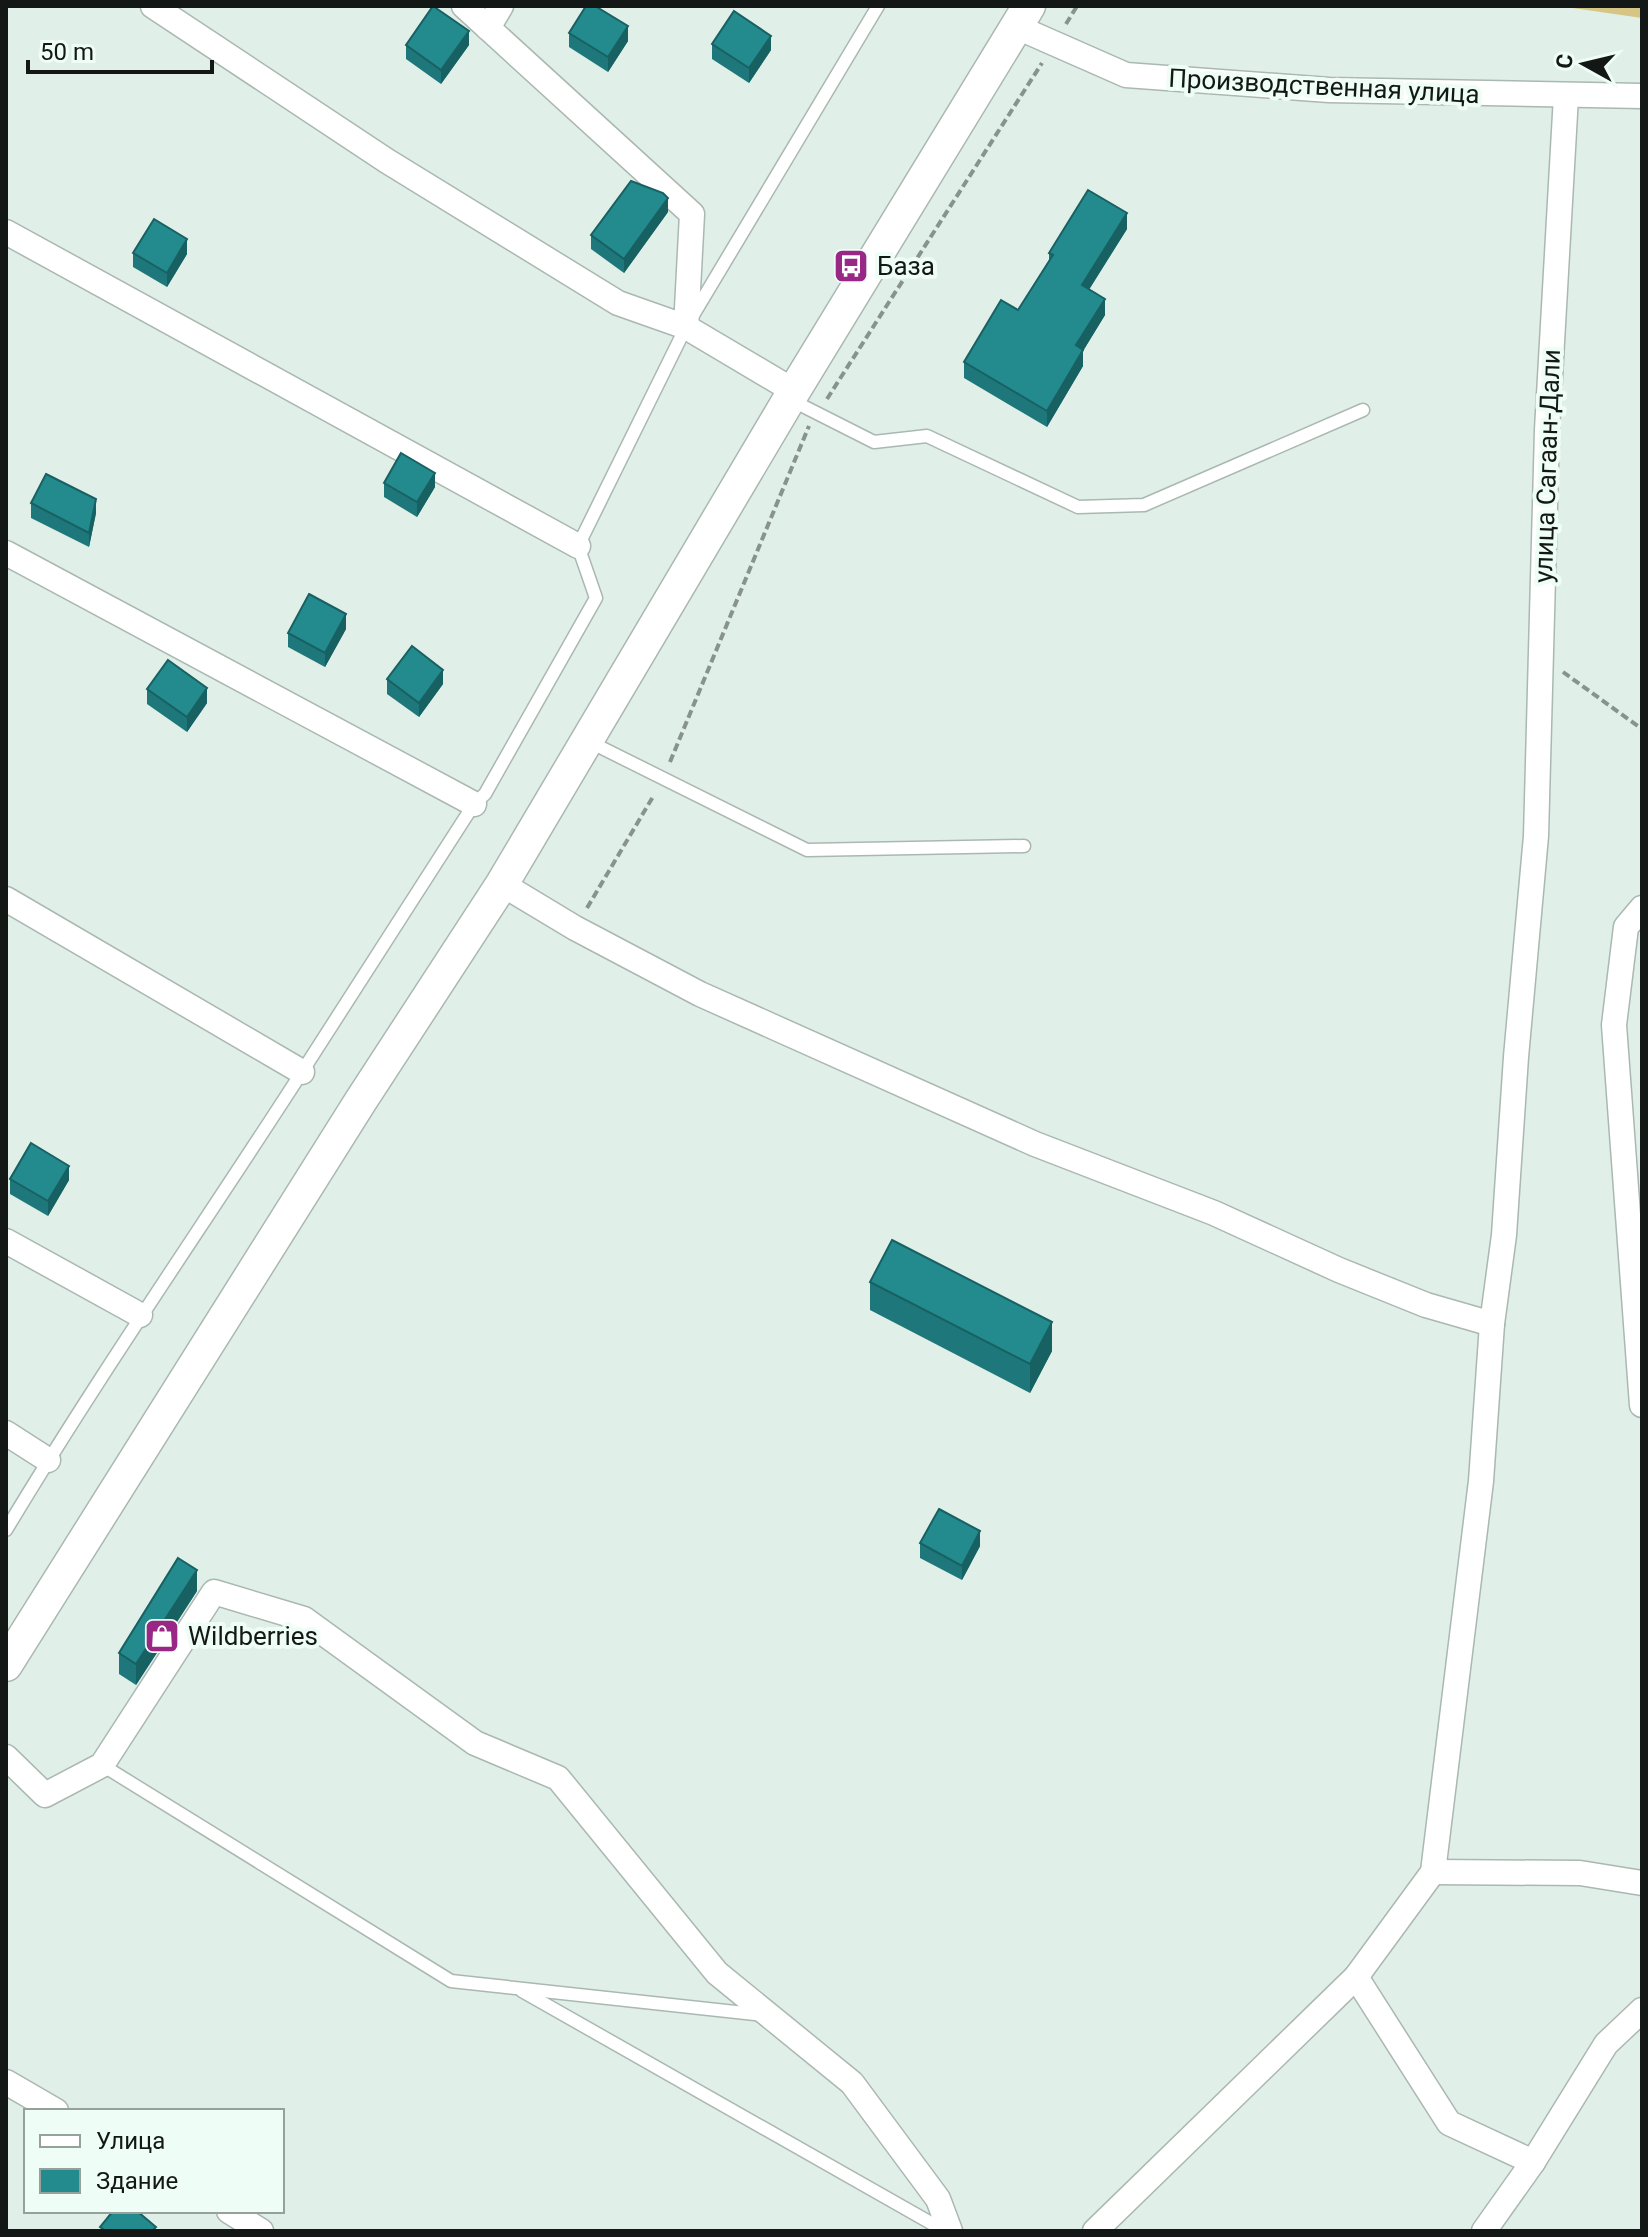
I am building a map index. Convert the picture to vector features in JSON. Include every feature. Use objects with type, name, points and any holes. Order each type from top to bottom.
[{"type":"main road","points":[[6,1665],[360,1102],[502,884],[800,401],[1023,16]]},
{"type":"street","points":[[153,6],[387,161],[618,303],[686,327],[800,401]]},
{"type":"street","points":[[464,6],[692,214],[686,327]]},
{"type":"street","points":[[488,28],[501,6]]},
{"type":"street","name":"Производственная улица","points":[[1023,16],[1054,44],[1126,75],[1329,90],[1642,96]]},
{"type":"street","name":"улица Сагаан-Дали","points":[[1433,1872],[1481,1481],[1536,836],[1547,430],[1566,96]]},
{"type":"street","points":[[6,232],[578,546]]},
{"type":"street","points":[[6,553],[474,804]]},
{"type":"street","points":[[502,884],[575,928],[700,994],[1035,1144],[1214,1213],[1339,1270],[1426,1305],[1492,1324]]},
{"type":"street","points":[[6,899],[302,1072]]},
{"type":"street","points":[[1642,908],[1626,927],[1614,1025],[1642,1405]]},
{"type":"street","points":[[6,1241],[140,1315]]},
{"type":"street","points":[[6,1433],[48,1460]]},
{"type":"street","points":[[6,1757],[45,1795],[102,1765],[214,1592],[304,1619],[475,1743],[558,1778],[717,1973],[852,2083],[938,2199],[947,2231]]},
{"type":"street","points":[[1095,2231],[1356,1977],[1433,1872],[1580,1873],[1642,1883]]},
{"type":"street","points":[[1356,1977],[1449,2123],[1533,2162]]},
{"type":"street","points":[[1484,2231],[1533,2162],[1606,2044],[1642,2010]]},
{"type":"street","points":[[6,2082],[53,2109]]},
{"type":"street","points":[[232,2216],[261,2231]]},
{"type":"lane","points":[[6,1530],[140,1315],[302,1072],[474,804],[485,794],[596,598],[578,546],[686,327],[878,6]]},
{"type":"lane","points":[[800,401],[874,442],[927,436],[1078,507],[1144,505],[1363,410]]},
{"type":"lane","points":[[588,741],[807,850],[1024,846]]},
{"type":"lane","points":[[102,1765],[451,1981],[770,2016]]},
{"type":"lane","points":[[516,1988],[947,2231]]},
{"type":"path","points":[[575,928],[663,778],[809,427],[800,401],[1054,44],[1077,6]]},
{"type":"path","points":[[1540,655],[1642,729]]},
{"type":"shaded area","points":[[1559,6],[1642,6],[1642,18]]},
{"type":"building","points":[[433,6],[469,31],[441,70],[406,45]]},
{"type":"building","points":[[586,6],[595,6],[628,26],[608,57],[569,33]]},
{"type":"building","points":[[734,11],[771,36],[749,68],[712,44]]},
{"type":"building","points":[[631,181],[663,193],[668,198],[624,259],[591,235]]},
{"type":"building","points":[[1088,190],[1127,213],[1082,285],[1105,299],[1076,345],[1083,350],[1047,411],[964,362],[1001,300],[1018,310],[1053,255],[1049,253]]},
{"type":"building","points":[[154,219],[187,239],[167,273],[133,253]]},
{"type":"building","points":[[401,453],[435,473],[417,502],[384,483]]},
{"type":"building","points":[[46,474],[96,499],[89,533],[31,503]]},
{"type":"building","points":[[309,594],[346,614],[325,653],[288,633]]},
{"type":"building","points":[[412,646],[443,670],[419,703],[387,679]]},
{"type":"building","points":[[168,660],[207,688],[187,717],[147,689]]},
{"type":"building","points":[[31,1143],[69,1166],[48,1201],[10,1179]]},
{"type":"building","points":[[892,1240],[1052,1322],[1030,1364],[870,1282]]},
{"type":"building","points":[[939,1509],[980,1531],[962,1566],[920,1543]]},
{"type":"building","points":[[178,1558],[197,1570],[136,1664],[119,1653]]},
{"type":"building","points":[[111,2213],[139,2213],[156,2227],[152,2231],[106,2231],[100,2227]]},
{"type":"place","name":"База","points":[[851,266]]},
{"type":"place","name":"Wildberries","points":[[162,1636]]}]
